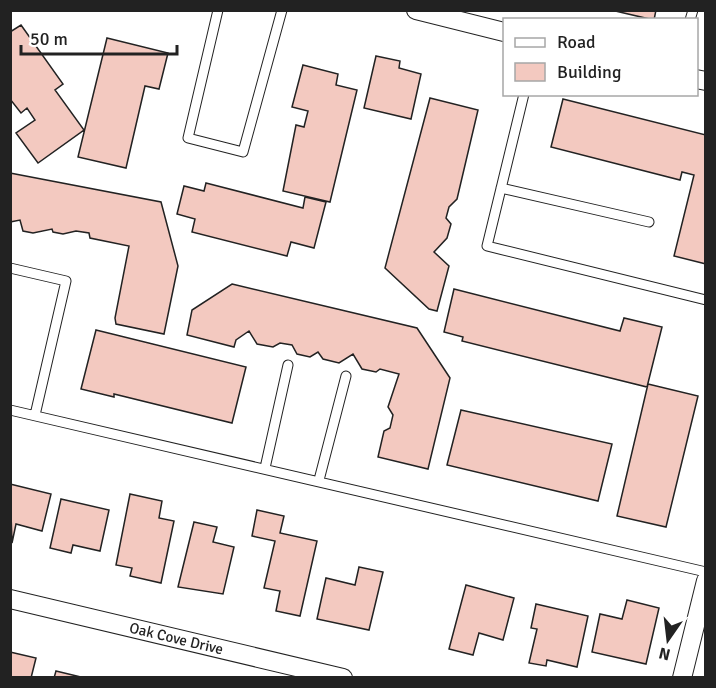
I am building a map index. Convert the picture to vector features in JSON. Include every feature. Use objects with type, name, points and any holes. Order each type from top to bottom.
[{"type":"street","points":[[416,10],[503,32]]},
{"type":"street","points":[[682,678],[705,581]]},
{"type":"street","name":"Oak Cove Drive","points":[[10,599],[343,678]]},
{"type":"lane","points":[[218,10],[188,138],[243,152],[282,10]]},
{"type":"lane","points":[[524,96],[487,246],[705,300]]},
{"type":"lane","points":[[501,188],[650,222]]},
{"type":"lane","points":[[10,268],[66,281],[35,415]]},
{"type":"lane","points":[[265,468],[288,365]]},
{"type":"lane","points":[[319,480],[346,376]]},
{"type":"lane","points":[[10,410],[319,480],[705,572]]},
{"type":"building","points":[[611,10],[656,10],[654,18]]},
{"type":"building","points":[[21,25],[63,84],[55,90],[84,130],[38,163],[16,133],[35,120],[27,108],[21,113],[10,99],[10,32]]},
{"type":"building","points":[[107,38],[168,53],[159,89],[145,86],[126,168],[78,157]]},
{"type":"building","points":[[376,56],[400,61],[399,68],[421,74],[411,119],[364,108]]},
{"type":"building","points":[[303,65],[338,74],[336,85],[357,90],[330,202],[283,191],[296,125],[304,127],[308,111],[292,107]]},
{"type":"building","points":[[430,98],[478,110],[457,199],[449,207],[446,218],[451,224],[447,238],[434,252],[449,266],[437,311],[429,309],[385,268]]},
{"type":"building","points":[[563,99],[706,135],[706,264],[674,256],[694,175],[682,172],[680,180],[551,147]]},
{"type":"building","points":[[10,173],[161,202],[178,266],[164,334],[116,324],[115,318],[129,246],[90,238],[89,233],[76,231],[63,234],[53,232],[52,229],[33,233],[23,231],[20,220],[10,222]]},
{"type":"building","points":[[206,183],[303,208],[305,197],[326,202],[314,248],[291,242],[287,256],[192,232],[195,219],[177,214],[184,186],[204,191]]},
{"type":"building","points":[[232,284],[417,328],[450,378],[428,469],[378,457],[384,431],[390,428],[393,415],[388,407],[399,374],[380,369],[376,372],[362,369],[353,354],[339,363],[323,359],[318,352],[310,357],[297,354],[292,345],[280,343],[273,347],[257,344],[249,331],[236,340],[234,347],[187,335],[192,310]]},
{"type":"building","points":[[454,289],[620,331],[624,318],[662,327],[647,387],[462,341],[463,337],[444,332]]},
{"type":"building","points":[[96,330],[246,367],[232,423],[114,394],[114,397],[81,389]]},
{"type":"building","points":[[648,384],[698,396],[666,527],[617,516]]},
{"type":"building","points":[[461,410],[612,444],[598,501],[447,465]]},
{"type":"building","points":[[10,484],[51,494],[42,531],[16,524],[12,543]]},
{"type":"building","points":[[130,494],[162,501],[159,518],[174,521],[161,583],[130,576],[132,568],[116,565]]},
{"type":"building","points":[[61,499],[109,510],[100,551],[73,545],[71,553],[50,548]]},
{"type":"building","points":[[257,510],[284,516],[280,533],[317,541],[300,616],[276,611],[280,591],[264,588],[275,541],[252,536]]},
{"type":"building","points":[[194,522],[217,527],[213,542],[234,547],[223,594],[178,587]]},
{"type":"building","points":[[359,567],[383,572],[369,630],[317,619],[326,578],[355,585]]},
{"type":"building","points":[[466,585],[514,598],[503,640],[479,633],[473,655],[449,649]]},
{"type":"building","points":[[627,600],[659,608],[646,664],[592,652],[600,614],[622,619]]},
{"type":"building","points":[[536,604],[588,616],[577,667],[547,660],[546,666],[529,663],[537,629],[531,628]]},
{"type":"building","points":[[10,652],[36,658],[31,678],[10,678]]},
{"type":"building","points":[[56,671],[85,678],[54,678]]}]
